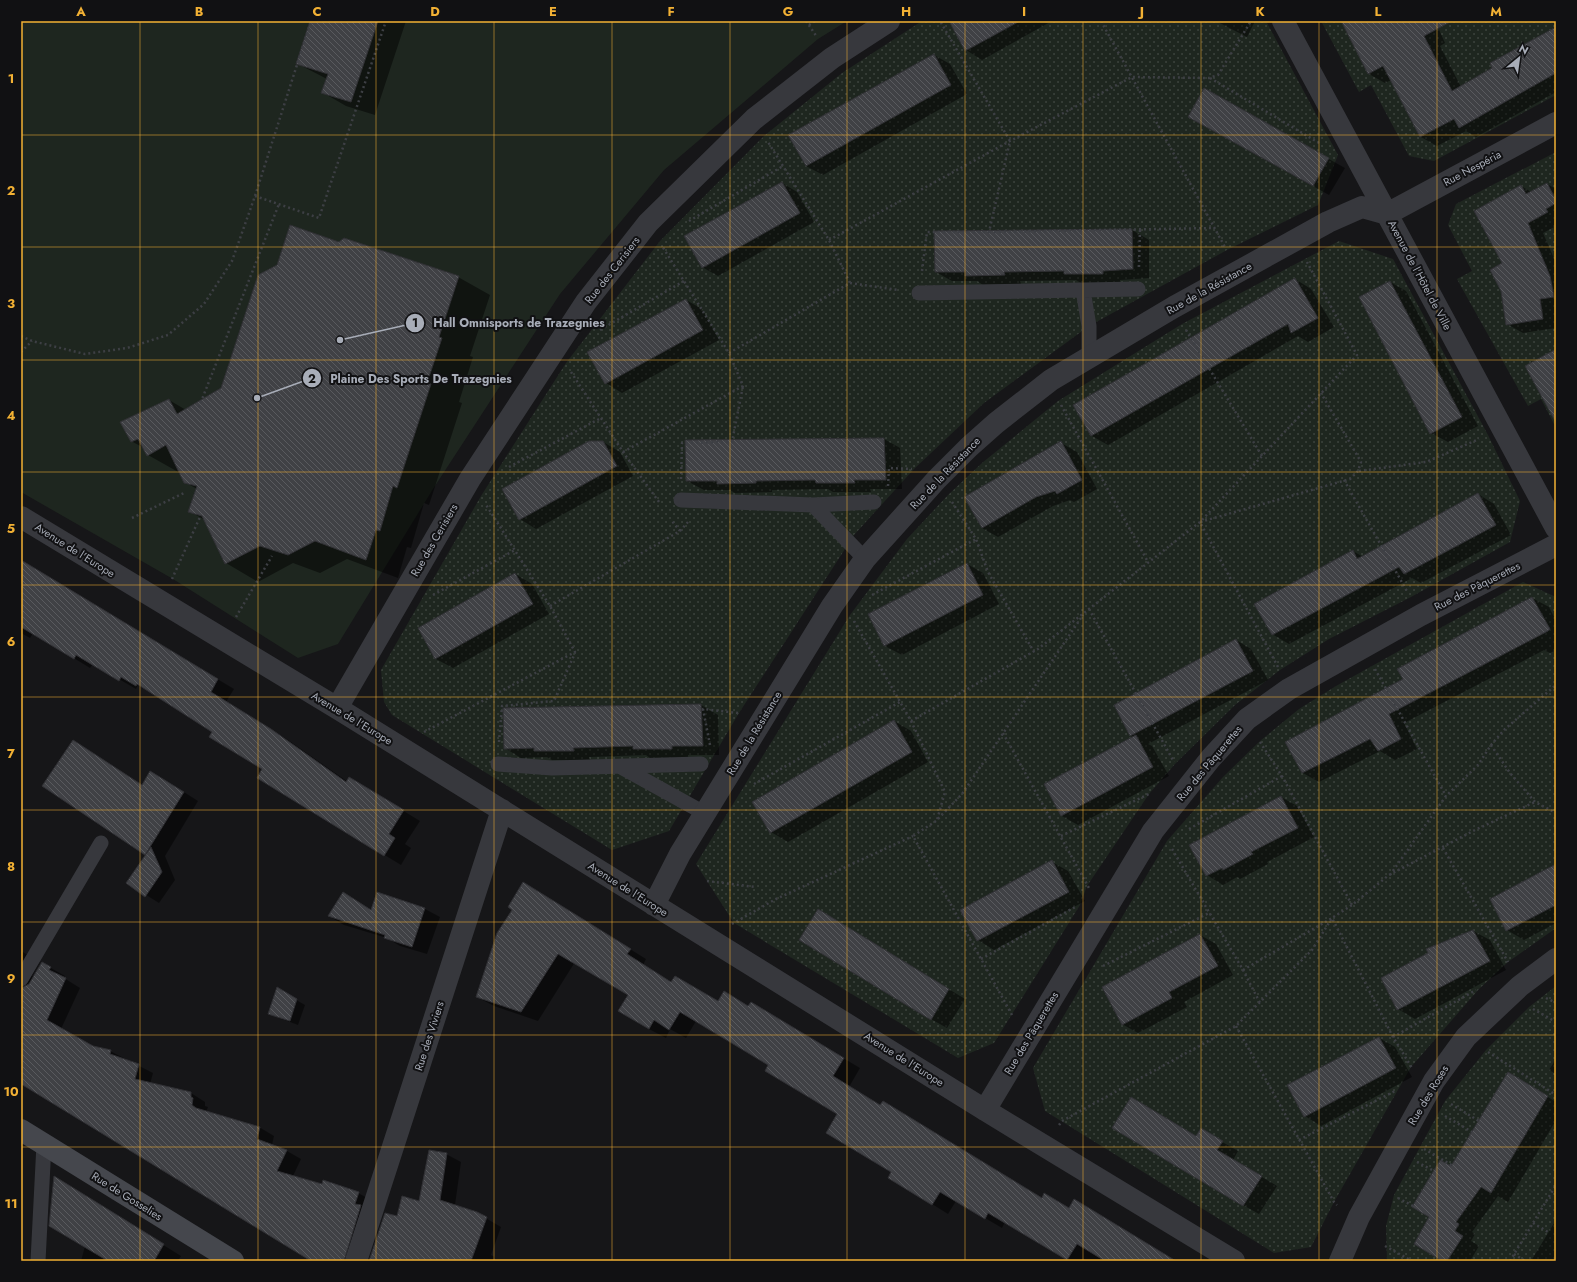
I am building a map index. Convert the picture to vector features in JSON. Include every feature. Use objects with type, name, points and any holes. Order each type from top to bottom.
[{"type":"main road","name":"Rue de Gosselies","points":[[21,1130],[233,1261]]},
{"type":"street","name":"Rue des Cerisiers","points":[[336,708],[470,479],[555,346],[586,302],[648,223],[754,119],[832,58],[889,21]]},
{"type":"street","name":"Avenue de l'Hôtel de Ville","points":[[1283,21],[1556,528]]},
{"type":"street","name":"Rue Nespéria","points":[[1387,214],[1556,123]]},
{"type":"street","name":"Rue de la Résistance","points":[[654,905],[680,854],[706,814],[832,606],[865,559],[937,479],[996,423],[1051,380],[1174,307],[1328,222],[1362,207],[1387,214]]},
{"type":"street","name":"Avenue de l'Europe","points":[[21,517],[336,708],[985,1110],[1234,1261]]},
{"type":"street","name":"Rue des Pâquerettes","points":[[985,1110],[1153,831],[1188,786],[1247,719],[1289,689],[1421,615],[1556,545]]},
{"type":"street","name":"Rue des Viviers","points":[[356,1261],[502,810]]},
{"type":"street","name":"Rue des Roses","points":[[1340,1261],[1359,1218],[1434,1081],[1466,1037],[1520,986],[1556,959]]},
{"type":"lane","points":[[919,293],[1138,289]]},
{"type":"lane","points":[[1083,290],[1089,326],[1089,357]]},
{"type":"lane","points":[[681,500],[813,505],[874,502]]},
{"type":"lane","points":[[813,505],[865,559]]},
{"type":"lane","points":[[498,764],[552,768],[702,764]]},
{"type":"lane","points":[[621,767],[706,814]]},
{"type":"lane","points":[[21,979],[101,843]]},
{"type":"lane","points":[[38,1261],[44,1144]]},
{"type":"path","points":[[21,336],[32,341],[85,354],[127,348],[168,335],[204,304],[232,261],[255,196],[311,21]]},
{"type":"path","points":[[255,196],[319,218],[386,21]]},
{"type":"path","points":[[809,25],[815,21]]},
{"type":"path","points":[[940,21],[1010,141],[989,232]]},
{"type":"path","points":[[1101,21],[1239,271]]},
{"type":"path","points":[[829,240],[1010,141],[1132,77],[1209,78],[1218,75],[1251,21]]},
{"type":"path","points":[[1209,78],[1338,155],[1351,148]]},
{"type":"path","points":[[754,119],[829,240],[850,283]]},
{"type":"path","points":[[687,222],[783,166]]},
{"type":"path","points":[[197,412],[279,204]]},
{"type":"path","points":[[648,223],[729,353],[743,386],[732,442],[682,443],[681,500]]},
{"type":"path","points":[[729,353],[850,283],[919,293],[927,232],[1215,228]]},
{"type":"path","points":[[1138,289],[1140,230]]},
{"type":"path","points":[[910,721],[1034,652],[1200,522],[1357,356],[1296,240]]},
{"type":"path","points":[[598,331],[684,282]]},
{"type":"path","points":[[1174,307],[1262,456]]},
{"type":"path","points":[[21,352],[32,341]]},
{"type":"path","points":[[555,346],[600,418],[662,507]]},
{"type":"path","points":[[1051,380],[1058,400],[1148,562]]},
{"type":"path","points":[[623,452],[743,386]]},
{"type":"path","points":[[1200,522],[1350,479],[1358,471],[1361,462],[1321,393]]},
{"type":"path","points":[[502,470],[600,418]]},
{"type":"path","points":[[1358,471],[1426,462],[1481,438]]},
{"type":"path","points":[[874,502],[890,484],[889,468],[914,469]]},
{"type":"path","points":[[470,479],[550,606],[575,652]]},
{"type":"path","points":[[937,479],[976,539],[988,572],[1034,652]]},
{"type":"path","points":[[1344,480],[1421,615]]},
{"type":"path","points":[[132,518],[186,492]]},
{"type":"path","points":[[159,602],[172,579],[200,518]]},
{"type":"path","points":[[550,606],[680,531],[671,519]]},
{"type":"path","points":[[1200,522],[1289,689]]},
{"type":"path","points":[[866,598],[976,539]]},
{"type":"path","points":[[427,598],[515,550]]},
{"type":"path","points":[[222,639],[272,556]]},
{"type":"path","points":[[832,606],[849,613],[900,702],[945,792],[936,821]]},
{"type":"path","points":[[1089,609],[1188,786]]},
{"type":"path","points":[[716,944],[728,927],[776,899],[913,836],[936,821],[962,794],[1084,613]]},
{"type":"path","points":[[1366,646],[1373,666],[1446,796]]},
{"type":"path","points":[[422,732],[575,652]]},
{"type":"path","points":[[498,764],[502,706],[554,701],[575,652]]},
{"type":"path","points":[[1389,875],[1446,796],[1478,765],[1491,745],[1505,729],[1556,685]]},
{"type":"path","points":[[748,787],[900,702]]},
{"type":"path","points":[[702,764],[711,749],[703,709],[739,713]]},
{"type":"path","points":[[1247,719],[1282,776],[1352,905]]},
{"type":"path","points":[[1002,733],[1091,892],[1110,903]]},
{"type":"path","points":[[1491,745],[1510,773],[1536,802],[1556,813]]},
{"type":"path","points":[[1188,829],[1282,776]]},
{"type":"path","points":[[1061,836],[1149,794]]},
{"type":"path","points":[[1243,970],[1352,905],[1389,875],[1475,830],[1536,802]]},
{"type":"path","points":[[1153,831],[1167,841],[1243,970],[1260,1003]]},
{"type":"path","points":[[913,836],[1016,1024],[1030,1034]]},
{"type":"path","points":[[1443,848],[1520,986]]},
{"type":"path","points":[[708,881],[755,887]]},
{"type":"path","points":[[981,959],[1080,905]]},
{"type":"path","points":[[1075,960],[1091,972],[1209,913]]},
{"type":"path","points":[[1047,1147],[1062,1121],[1236,1026],[1312,950],[1332,918]]},
{"type":"path","points":[[1332,918],[1393,1037],[1411,1067],[1434,1081]]},
{"type":"path","points":[[1393,1037],[1479,989]]},
{"type":"path","points":[[1542,995],[1556,1004]]},
{"type":"path","points":[[1529,1006],[1556,1022]]},
{"type":"path","points":[[1236,1026],[1334,1202],[1359,1218]]},
{"type":"path","points":[[1466,1037],[1556,1095]]},
{"type":"path","points":[[1299,1140],[1397,1090]]},
{"type":"path","points":[[1445,1101],[1479,1121]]},
{"type":"path","points":[[1439,1112],[1472,1132]]},
{"type":"path","points":[[1420,1147],[1453,1166]]},
{"type":"path","points":[[1413,1160],[1434,1171]]},
{"type":"path","points":[[1510,1261],[1556,1185]]},
{"type":"path","points":[[1394,1196],[1413,1206]]},
{"type":"path","points":[[1533,1223],[1548,1232]]},
{"type":"path","points":[[1385,1246],[1412,1261]]},
{"type":"path","points":[[1514,1254],[1525,1261]]},
{"type":"shaded area","points":[[21,21],[847,21],[818,39],[664,170],[560,294],[433,489],[338,644],[298,658],[173,579],[21,492]]},
{"type":"shaded area","points":[[922,21],[1266,21],[1338,155],[1318,205],[1227,250],[1089,326],[984,403],[914,469],[854,535],[739,713],[669,831],[612,850],[392,715],[384,702],[381,670],[481,496],[566,363],[660,241],[764,136],[842,73]]},
{"type":"shaded area","points":[[1321,21],[1556,21],[1556,95],[1434,161],[1409,156],[1371,85],[1359,92]]},
{"type":"shaded area","points":[[1556,152],[1556,423],[1554,424],[1541,399],[1528,406],[1457,279],[1472,271],[1448,225],[1456,204]]},
{"type":"shaded area","points":[[1339,241],[1393,259],[1488,435],[1520,501],[1510,542],[1411,597],[1329,639],[1280,670],[1235,705],[1175,764],[1149,794],[1087,886],[1080,905],[994,1043],[958,1058],[734,923],[696,864],[850,615],[907,539],[948,495],[982,463],[1058,401],[1182,324]]},
{"type":"shaded area","points":[[1523,582],[1556,597],[1556,928],[1508,962],[1479,989],[1411,1067],[1334,1202],[1311,1247],[1274,1253],[1045,1111],[1033,1068],[1167,841],[1223,777],[1260,741],[1299,709],[1336,686]]},
{"type":"shaded area","points":[[1556,986],[1556,1261],[1387,1261],[1386,1226],[1394,1195],[1445,1101],[1486,1050],[1529,1007]]},
{"type":"building","points":[[310,21],[378,21],[351,102],[321,93],[328,74],[296,64]]},
{"type":"building","points":[[949,21],[1020,21],[965,51]]},
{"type":"building","points":[[1341,21],[1452,21],[1424,36],[1452,91],[1492,68],[1490,63],[1556,27],[1556,73],[1459,128],[1454,119],[1420,137],[1383,66],[1368,74]]},
{"type":"building","points":[[934,54],[951,85],[806,166],[788,135]]},
{"type":"building","points":[[1204,88],[1329,158],[1313,186],[1188,117]]},
{"type":"building","points":[[782,182],[800,213],[702,268],[684,236]]},
{"type":"building","points":[[1547,183],[1556,200],[1556,203],[1546,209],[1548,212],[1528,223],[1550,276],[1554,297],[1540,299],[1543,319],[1506,325],[1501,291],[1490,270],[1502,263],[1474,211],[1521,185],[1526,194]]},
{"type":"building","points":[[290,225],[339,242],[344,238],[459,276],[439,337],[442,338],[427,383],[431,384],[397,488],[393,486],[380,531],[376,530],[366,560],[315,541],[288,555],[260,546],[225,564],[202,516],[188,512],[197,486],[184,483],[166,445],[147,456],[138,439],[131,442],[120,422],[169,399],[177,414],[221,388],[258,275],[277,265]]},
{"type":"building","points":[[1132,229],[1133,269],[1103,271],[1103,274],[1064,274],[1064,271],[1004,272],[1005,275],[965,276],[965,272],[935,272],[934,231]]},
{"type":"building","points":[[1295,278],[1318,318],[1291,333],[1288,324],[1091,436],[1073,405]]},
{"type":"building","points":[[1390,281],[1462,417],[1430,434],[1359,297]]},
{"type":"building","points":[[686,299],[703,330],[605,384],[587,352]]},
{"type":"building","points":[[1556,349],[1556,423],[1525,366]]},
{"type":"building","points":[[884,438],[886,480],[854,480],[855,483],[816,483],[815,480],[756,481],[756,483],[717,484],[717,481],[686,481],[685,440]]},
{"type":"building","points":[[589,441],[603,441],[617,466],[519,520],[502,489]]},
{"type":"building","points":[[1061,441],[1082,480],[1057,494],[1055,491],[1036,497],[982,528],[964,497]]},
{"type":"building","points":[[1478,493],[1496,525],[1404,574],[1399,567],[1272,635],[1254,604],[1353,550],[1357,559]]},
{"type":"building","points":[[21,560],[218,679],[211,692],[271,729],[346,782],[349,777],[404,810],[389,834],[395,838],[384,856],[257,778],[262,769],[209,737],[212,732],[137,684],[136,686],[121,677],[119,681],[76,655],[74,659],[21,627]]},
{"type":"building","points":[[967,563],[983,595],[884,646],[868,614]]},
{"type":"building","points":[[515,573],[533,604],[435,659],[418,628]]},
{"type":"building","points":[[1532,597],[1550,629],[1548,631],[1389,714],[1401,739],[1378,751],[1370,739],[1302,773],[1285,742],[1403,679],[1397,669]]},
{"type":"building","points":[[1236,639],[1253,671],[1130,736],[1114,705]]},
{"type":"building","points":[[701,704],[703,746],[672,746],[672,749],[633,749],[633,746],[573,748],[574,751],[534,751],[534,748],[504,749],[503,708]]},
{"type":"building","points":[[894,720],[912,752],[770,833],[752,802]]},
{"type":"building","points":[[1136,735],[1153,767],[1061,816],[1044,784]]},
{"type":"building","points":[[73,740],[142,785],[150,771],[184,792],[145,855],[42,786]]},
{"type":"building","points":[[1281,796],[1298,828],[1251,852],[1253,854],[1223,870],[1222,868],[1206,876],[1189,845]]},
{"type":"building","points":[[151,847],[162,872],[145,897],[126,883]]},
{"type":"building","points":[[1052,860],[1069,892],[977,941],[960,910]]},
{"type":"building","points":[[1556,864],[1556,905],[1506,931],[1490,899]]},
{"type":"building","points":[[523,882],[631,949],[627,954],[671,982],[675,976],[718,1001],[724,991],[748,1006],[751,1002],[844,1058],[833,1076],[880,1105],[883,1101],[1042,1198],[1044,1193],[1069,1208],[1074,1199],[1176,1261],[1105,1261],[1077,1244],[1067,1260],[988,1213],[985,1219],[940,1192],[932,1205],[888,1178],[891,1172],[826,1133],[837,1114],[765,1071],[768,1065],[680,1012],[669,1030],[654,1020],[649,1029],[618,1011],[628,995],[558,954],[521,1012],[476,997],[497,933],[512,910],[508,907]]},
{"type":"building","points":[[343,892],[371,910],[377,892],[425,908],[412,947],[384,938],[385,935],[328,916]]},
{"type":"building","points":[[818,909],[949,989],[931,1020],[799,940]]},
{"type":"building","points":[[1473,930],[1490,961],[1397,1010],[1381,978],[1428,953],[1426,949]]},
{"type":"building","points":[[1200,934],[1218,966],[1169,992],[1172,998],[1122,1025],[1102,987]]},
{"type":"building","points":[[42,962],[51,967],[49,970],[66,978],[47,1020],[93,1046],[111,1050],[110,1054],[139,1064],[135,1079],[191,1092],[191,1097],[193,1098],[192,1105],[196,1108],[260,1127],[257,1139],[287,1150],[277,1171],[322,1184],[323,1180],[359,1192],[355,1204],[361,1205],[344,1261],[311,1261],[21,1084],[21,988],[29,984]]},
{"type":"building","points":[[277,987],[297,999],[290,1021],[268,1014]]},
{"type":"building","points":[[1379,1037],[1396,1068],[1304,1117],[1287,1085]]},
{"type":"building","points":[[1508,1072],[1548,1096],[1491,1193],[1481,1187],[1456,1222],[1459,1224],[1455,1231],[1463,1236],[1447,1261],[1442,1261],[1414,1244],[1429,1217],[1412,1207],[1440,1160],[1451,1166]]},
{"type":"building","points":[[1131,1097],[1196,1136],[1201,1128],[1223,1141],[1217,1150],[1262,1176],[1243,1206],[1112,1128]]},
{"type":"building","points":[[429,1150],[447,1153],[440,1200],[477,1212],[487,1217],[471,1261],[369,1261],[385,1213],[397,1216],[402,1196],[419,1201]]},
{"type":"building","points":[[54,1176],[164,1244],[154,1261],[108,1261],[49,1226]]},
{"type":"place","name":"Hall Omnisports de Trazegnies","points":[[340,340]]},
{"type":"place","name":"Plaine Des Sports De Trazegnies","points":[[257,398]]}]
